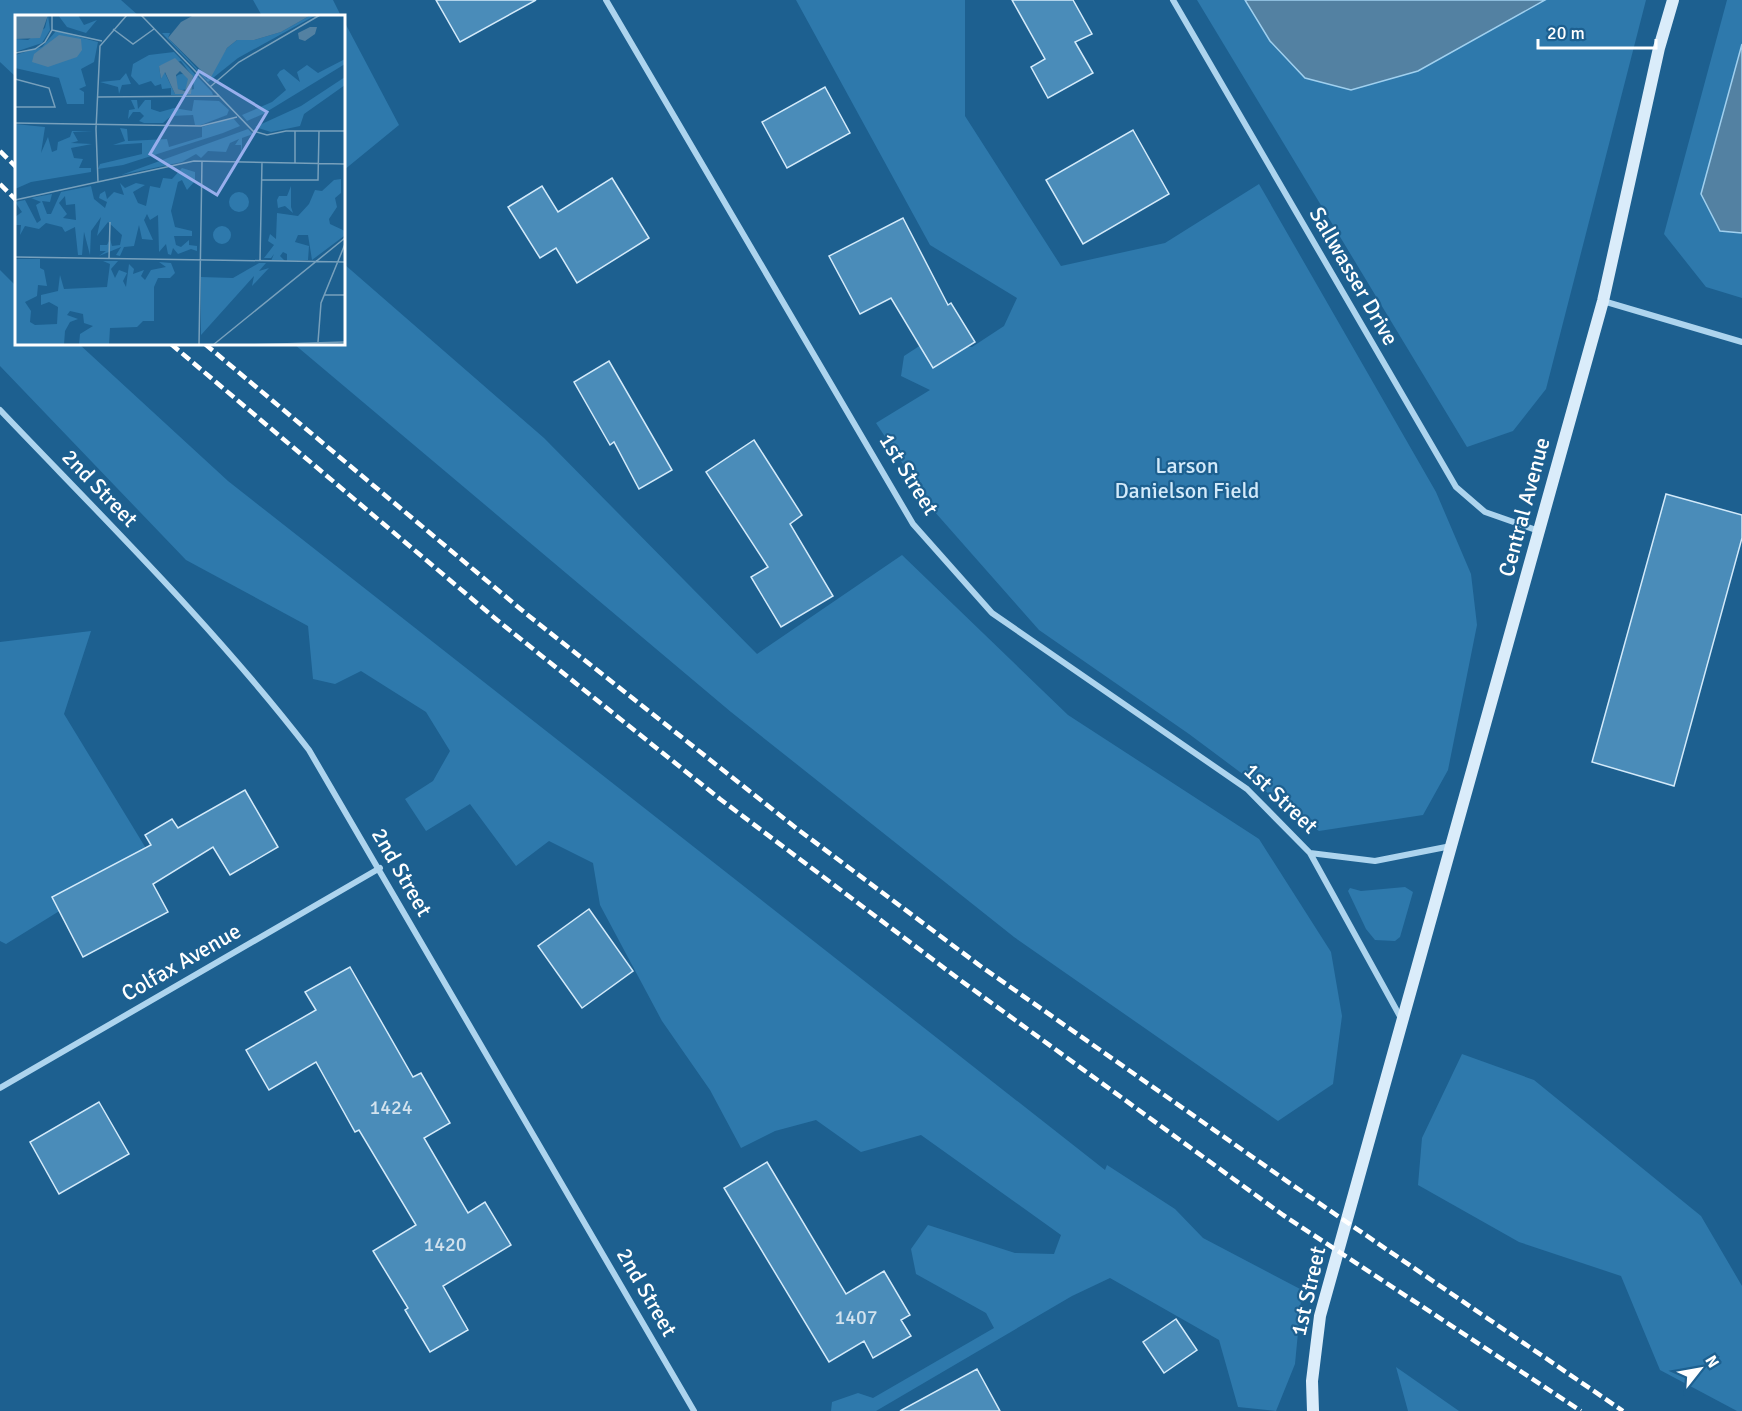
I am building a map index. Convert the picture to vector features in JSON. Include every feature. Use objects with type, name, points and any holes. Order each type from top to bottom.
[{"type":"street","name":"1st Street","points":[[606,0],[913,524],[992,613],[1247,789],[1310,853],[1404,1022],[1320,1316],[1312,1381],[1312,1411]]},
{"type":"street","name":"Sallwasser Drive","points":[[1173,0],[1456,487],[1485,512],[1539,532]]},
{"type":"street","name":"Central Avenue","points":[[1404,1022],[1603,301],[1659,48],[1673,0]]},
{"type":"street","points":[[1603,301],[1742,342]]},
{"type":"street","name":"2nd Street","points":[[0,410],[257,682],[309,750],[380,868],[693,1411]]},
{"type":"street","name":"1st Street","points":[[1310,853],[1375,861],[1452,845]]},
{"type":"street","name":"Colfax Avenue","points":[[0,1088],[380,868]]},
{"type":"green space","points":[[0,0],[121,0],[138,15],[15,15],[15,76],[0,62]]},
{"type":"green space","points":[[253,0],[333,0],[340,15],[261,15]]},
{"type":"green space","name":"Larson Danielson Field","points":[[796,0],[965,0],[965,116],[1061,266],[1165,243],[1259,184],[1436,492],[1471,574],[1477,625],[1448,770],[1423,815],[1319,831],[1189,734],[1039,630],[934,511],[876,423],[930,390],[901,376],[904,356],[924,343],[972,347],[1004,326],[1017,298],[930,245]]},
{"type":"green space","points":[[1197,0],[1245,0],[1270,41],[1498,26],[1545,0],[1646,0],[1546,389],[1513,431],[1467,447]]},
{"type":"green space","points":[[1727,0],[1742,0],[1742,44],[1701,194],[1720,231],[1742,233],[1742,298],[1706,287],[1664,234]]},
{"type":"green space","points":[[345,23],[399,125],[345,169]]},
{"type":"green space","points":[[345,265],[544,438],[757,654],[902,555],[1068,715],[1259,839],[1331,952],[1342,1016],[1333,1084],[1278,1121],[1014,937],[731,712],[295,345],[345,345]]},
{"type":"green space","points":[[0,270],[15,285],[15,345],[80,345],[228,481],[1105,1170],[1107,1165],[1175,1209],[1203,1238],[1302,1290],[1295,1364],[1276,1411],[1238,1407],[1219,1340],[1110,1278],[1072,1296],[876,1411],[831,1411],[832,1402],[858,1393],[873,1398],[994,1328],[986,1313],[916,1274],[911,1249],[928,1225],[1015,1253],[1054,1254],[1061,1235],[921,1135],[861,1152],[816,1120],[775,1131],[741,1148],[710,1090],[662,1021],[600,905],[593,863],[549,841],[516,866],[470,804],[426,831],[405,799],[433,781],[450,751],[426,712],[361,671],[335,684],[313,679],[308,626],[186,560],[0,366]]},
{"type":"green space","points":[[91,631],[64,714],[150,855],[6,944],[0,941],[0,642]]},
{"type":"green space","points":[[1405,887],[1413,892],[1400,937],[1395,941],[1375,940],[1366,929],[1348,891],[1350,888],[1361,891]]},
{"type":"green space","points":[[1462,1054],[1534,1080],[1701,1216],[1742,1286],[1742,1411],[1737,1411],[1660,1370],[1621,1276],[1519,1242],[1418,1185],[1422,1138]]},
{"type":"green space","points":[[1396,1367],[1459,1411],[1408,1411]]},
{"type":"shaded area","points":[[1245,0],[1545,0],[1418,71],[1351,90],[1305,78],[1270,41]]},
{"type":"shaded area","points":[[1742,44],[1742,233],[1720,231],[1701,194]]},
{"type":"building","points":[[436,0],[536,0],[460,42]]},
{"type":"building","points":[[1012,0],[1073,0],[1092,34],[1075,42],[1093,73],[1048,98],[1031,67],[1045,59]]},
{"type":"building","points":[[825,87],[850,133],[787,168],[762,122]]},
{"type":"building","points":[[1133,130],[1169,194],[1083,244],[1046,180]]},
{"type":"building","points":[[612,178],[649,238],[577,283],[556,248],[540,258],[508,207],[542,186],[558,212]]},
{"type":"building","points":[[903,218],[948,305],[951,303],[975,342],[933,368],[891,298],[860,314],[829,256]]},
{"type":"building","points":[[609,361],[672,470],[639,489],[614,442],[610,445],[574,382]]},
{"type":"building","points":[[754,440],[802,515],[790,524],[833,596],[781,627],[751,577],[768,567],[706,472]]},
{"type":"building","points":[[1666,494],[1742,515],[1742,538],[1674,786],[1592,762]]},
{"type":"building","points":[[245,790],[278,847],[230,875],[213,847],[153,884],[168,912],[83,957],[52,897],[151,845],[145,835],[172,819],[178,828]]},
{"type":"building","points":[[589,909],[633,971],[582,1008],[538,946]]},
{"type":"building","points":[[350,967],[413,1077],[421,1073],[450,1123],[424,1138],[468,1213],[485,1202],[511,1245],[443,1286],[468,1330],[430,1352],[405,1310],[408,1308],[373,1251],[416,1225],[359,1130],[355,1132],[316,1062],[269,1090],[246,1050],[316,1010],[305,992]]},
{"type":"building","points":[[99,1102],[129,1154],[59,1194],[30,1142]]},
{"type":"building","points":[[767,1162],[846,1294],[884,1271],[910,1315],[901,1320],[911,1336],[873,1358],[864,1341],[829,1362],[724,1188]]},
{"type":"building","points":[[1176,1319],[1197,1350],[1164,1373],[1143,1342]]},
{"type":"building","points":[[977,1369],[1000,1411],[900,1411]]},
{"type":"railway","points":[[0,151],[15,166]]},
{"type":"railway","points":[[0,184],[15,199]]},
{"type":"railway","points":[[172,345],[497,620],[720,799],[960,980],[1283,1215],[1581,1411]]},
{"type":"railway","points":[[206,345],[524,612],[796,828],[979,965],[1291,1184],[1623,1411]]}]
